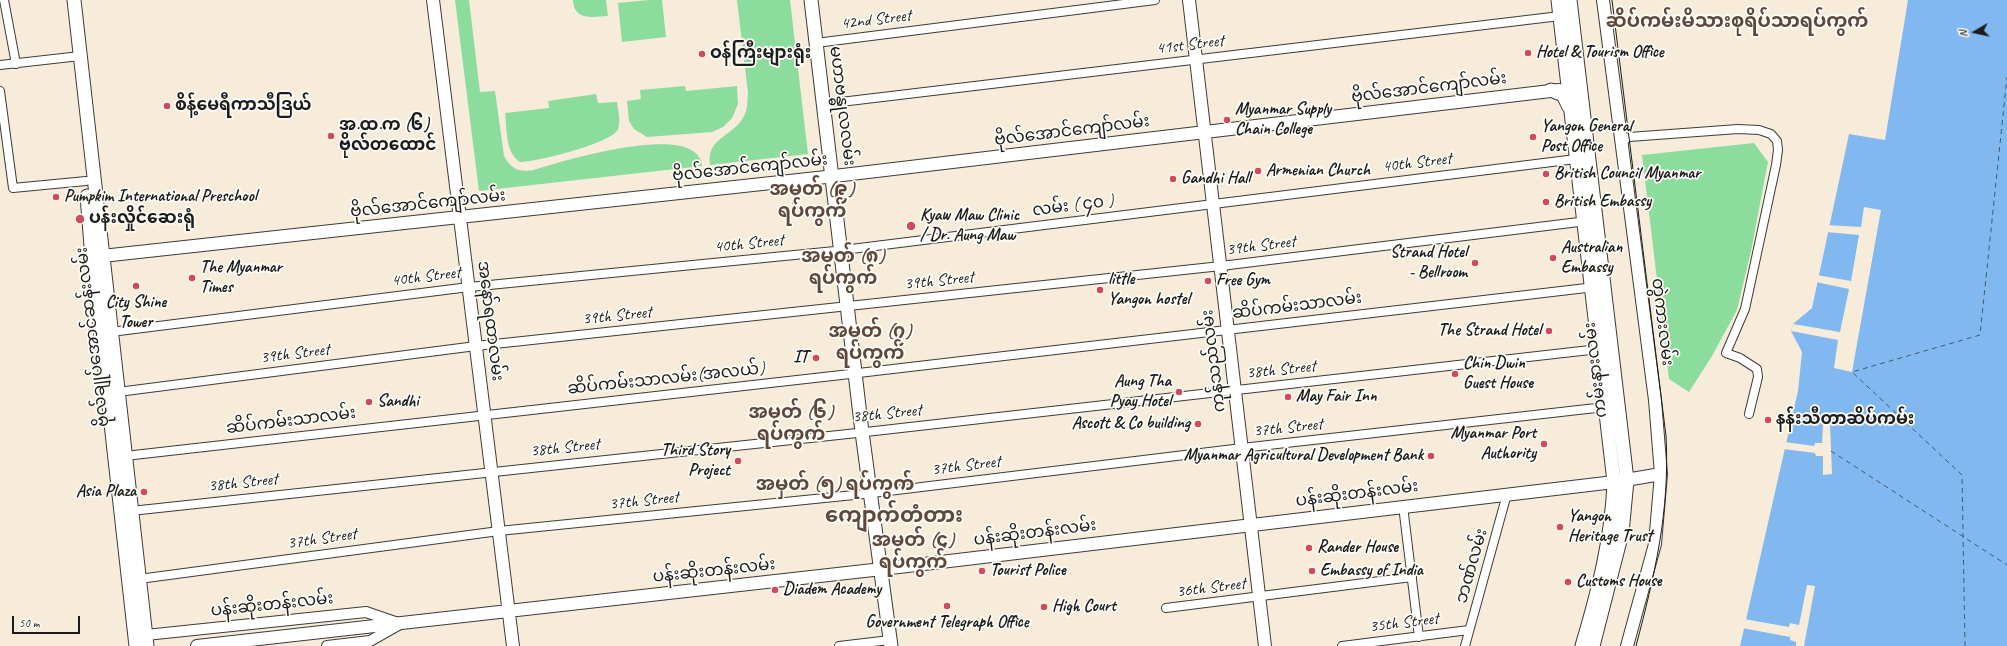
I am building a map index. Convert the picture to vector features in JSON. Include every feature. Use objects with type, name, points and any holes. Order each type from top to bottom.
[{"type":"main road","name":"ဗိုလ်ချုပ်အောင်ဆန်းလမ်း","points":[[66,0],[76,57]]},
{"type":"main road","name":"ဗိုလ်ချုပ်အောင်ဆန်းလမ်း","points":[[74,0],[76,57],[89,185],[111,332],[125,456],[122,472],[131,511],[146,640]]},
{"type":"main road","name":"အနော်ရထာလမ်း","points":[[433,0],[513,646]]},
{"type":"main road","name":"မဟာဗန္ဓုလလမ်း","points":[[811,0],[833,176],[839,250],[867,494],[882,568],[888,642]]},
{"type":"main road","name":"ကုန်သည်လမ်း","points":[[1189,0],[1265,646]]},
{"type":"main road","name":"ကမ်းနားလမ်း","points":[[1558,0],[1566,69],[1575,89],[1571,110],[1576,159],[1590,221]]},
{"type":"main road","name":"ကမ်းနားလမ်း","points":[[1570,0],[1575,89],[1590,221],[1598,287],[1627,480],[1622,533],[1603,593],[1582,646]]},
{"type":"main road","name":"တွဲကားလမ်း","points":[[1603,0],[1655,400],[1661,474],[1655,544],[1627,646]]},
{"type":"main road","points":[[1551,90],[1561,83],[1566,69]]},
{"type":"main road","name":"ဗိုလ်အောင်ကျော်လမ်း","points":[[98,249],[461,218],[833,176],[1551,90],[1575,89]]},
{"type":"main road","points":[[1551,90],[1563,95],[1571,110]]},
{"type":"main road","name":"ဗိုလ်ချုပ်အောင်ဆန်းလမ်း","points":[[98,249],[122,472],[136,646]]},
{"type":"main road","name":"ကမ်းနားလမ်း","points":[[1593,646],[1603,593],[1614,482],[1599,349],[1598,287]]},
{"type":"main road","name":"ပန်းဆိုးတန်းလမ်း","points":[[197,646],[400,624],[1614,482],[1661,474]]},
{"type":"street","points":[[4,0],[16,64]]},
{"type":"street","name":"42nd Street","points":[[816,43],[1155,0]]},
{"type":"street","name":"41st Street","points":[[824,104],[1560,16]]},
{"type":"street","points":[[0,65],[76,57]]},
{"type":"street","points":[[0,91],[3,130],[13,188],[89,185]]},
{"type":"street","points":[[1621,142],[1629,137],[1738,129],[1759,130],[1771,134],[1777,140],[1778,150],[1776,165],[1745,309],[1726,353],[1740,358],[1757,369],[1758,377],[1749,414]]},
{"type":"street","name":"40th Street","points":[[1213,204],[1576,159]]},
{"type":"street","name":"လမ်း ( ၄၀ )","points":[[839,250],[1213,204]]},
{"type":"street","name":"39th Street","points":[[118,392],[476,346],[1221,266],[1590,221]]},
{"type":"street","name":"40th Street","points":[[111,332],[469,287],[839,250]]},
{"type":"street","name":"ဆိပ်ကမ်းသာလမ်း","points":[[853,374],[1598,287]]},
{"type":"street","name":"38th Street","points":[[131,511],[860,432],[1599,349]]},
{"type":"street","name":"ဆိပ်ကမ်းသာလမ်း(အလယ်)","points":[[485,414],[853,374]]},
{"type":"street","name":"37th Street","points":[[139,579],[499,531],[867,494],[1242,448],[1606,407]]},
{"type":"street","name":"ဆိပ်ကမ်းသာလမ်း","points":[[125,456],[485,414]]},
{"type":"street","name":"ဘဏ်လမ်း","points":[[1465,646],[1507,494]]},
{"type":"street","points":[[1403,506],[1419,637]]},
{"type":"street","name":"36th Street","points":[[1166,608],[1412,577]]},
{"type":"street","name":"ပန်းဆိုးတန်းလမ်း","points":[[146,640],[204,629],[366,612],[400,624]]},
{"type":"street","name":"ပန်းဆိုးတန်းလမ်း","points":[[327,646],[370,641],[400,624]]},
{"type":"street","points":[[197,646],[199,636],[204,629]]},
{"type":"street","name":"35th Street","points":[[1342,646],[1469,630]]},
{"type":"street","points":[[839,646],[888,642]]},
{"type":"green space","points":[[455,0],[469,0],[480,92],[495,91],[504,156],[513,167],[524,171],[534,170],[571,159],[626,147],[654,145],[678,146],[695,152],[702,166],[479,191]]},
{"type":"green space","points":[[573,0],[606,0],[608,16],[591,17],[581,15],[574,7]]},
{"type":"green space","points":[[662,0],[666,37],[622,42],[618,3]]},
{"type":"green space","points":[[737,0],[790,0],[808,154],[710,165],[712,148],[716,142],[740,122],[747,109],[748,93]]},
{"type":"green space","points":[[685,86],[686,91],[737,86],[738,104],[732,118],[723,127],[712,132],[647,137],[634,129],[629,121],[627,101],[641,99],[640,90]]},
{"type":"green space","points":[[596,94],[598,103],[617,102],[619,126],[613,134],[589,146],[541,159],[520,162],[515,158],[509,146],[505,113],[549,108],[548,101]]},
{"type":"green space","points":[[1754,143],[1768,162],[1751,251],[1737,310],[1712,356],[1689,392],[1669,379],[1642,155]]},
{"type":"water","points":[[1908,0],[2007,0],[2007,646],[1740,646],[1798,391],[1802,352],[1791,331],[1793,324],[1812,308],[1849,134],[1885,140]]},
{"type":"pier","points":[[1864,207],[1881,210],[1852,372],[1834,368],[1838,340],[1791,331],[1793,324],[1840,332],[1849,289],[1816,282],[1817,275],[1851,281],[1859,235],[1826,232],[1827,225],[1861,227]]},
{"type":"pier","points":[[1830,424],[1832,474],[1823,475],[1823,456],[1816,456],[1815,453],[1783,449],[1785,442],[1814,446],[1815,443],[1822,443],[1823,425]]},
{"type":"pier","points":[[1807,585],[1815,586],[1804,646],[1796,646],[1796,642],[1790,640],[1790,637],[1742,628],[1744,619],[1789,627],[1790,623],[1799,625]]},
{"type":"ferry route","points":[[1965,646],[1962,475],[1852,372],[1980,335],[2007,77]]},
{"type":"ferry route","points":[[1831,451],[2007,565]]},
{"type":"tram line","points":[[1612,0],[1666,436],[1666,490],[1660,542],[1636,646]]},
{"type":"place","name":"Hotel & Tourism Office","points":[[1528,53]]},
{"type":"place","name":"ဝန်ကြီးများရုံး","points":[[702,54]]},
{"type":"place","name":"စိန့်မေရီကာသီဒြယ်","points":[[167,106]]},
{"type":"place","name":"Myanmar Supply Chain College","points":[[1227,120]]},
{"type":"place","name":"အ.ထ.က (၆) ဗိုလ်တထောင်","points":[[331,136]]},
{"type":"place","name":"Yangon General Post Office","points":[[1533,137]]},
{"type":"place","name":"Armenian Church","points":[[1258,171]]},
{"type":"place","name":"British Council Myanmar","points":[[1546,174]]},
{"type":"place","name":"Gandhi Hall","points":[[1173,179]]},
{"type":"place","name":"Pumpkim International Preschool","points":[[56,197]]},
{"type":"place","name":"British Embassy","points":[[1546,202]]},
{"type":"place","name":"ပန်းလှိုင်ဆေးရုံ","points":[[80,219]]},
{"type":"place","name":"Kyaw Maw Clinic / Dr. Aung Maw","points":[[911,226]]},
{"type":"place","name":"Australian Embassy","points":[[1553,258]]},
{"type":"place","name":"Strand Hotel - Bellroom","points":[[1475,263]]},
{"type":"place","name":"The Myanmar Times","points":[[192,278]]},
{"type":"place","name":"Free Gym","points":[[1208,281]]},
{"type":"place","name":"City Shine Tower","points":[[136,286]]},
{"type":"place","name":"little Yangon hostel","points":[[1100,290]]},
{"type":"place","name":"The Strand Hotel","points":[[1549,331]]},
{"type":"place","name":"IT","points":[[816,358]]},
{"type":"place","name":"Chin Dwin Guest House","points":[[1455,374]]},
{"type":"place","name":"Aung Tha Pyay Hotel","points":[[1179,392]]},
{"type":"place","name":"May Fair Inn","points":[[1288,397]]},
{"type":"place","name":"Sandhi","points":[[369,402]]},
{"type":"place","name":"နန်းသီတာဆိပ်ကမ်း","points":[[1768,420]]},
{"type":"place","name":"Ascott & Co building","points":[[1198,424]]},
{"type":"place","name":"Myanmar Port Authority","points":[[1544,444]]},
{"type":"place","name":"Myanmar Agricultural Development Bank","points":[[1431,456]]},
{"type":"place","name":"Third Story Project","points":[[738,461]]},
{"type":"place","name":"Asia Plaza","points":[[144,492]]},
{"type":"place","name":"Yangon Heritage Trust","points":[[1560,527]]},
{"type":"place","name":"Rander House","points":[[1309,548]]},
{"type":"place","name":"Tourist Police","points":[[982,571]]},
{"type":"place","name":"Embassy of India","points":[[1312,571]]},
{"type":"place","name":"Customs House","points":[[1568,582]]},
{"type":"place","name":"Diadem Academy","points":[[775,590]]},
{"type":"place","name":"Government Telegraph Office","points":[[947,606]]},
{"type":"place","name":"High Court","points":[[1044,607]]},
{"type":"district","name":"ဆိပ်ကမ်းမိသားစုရိပ်သာရပ်ကွက်","points":[[1737,22]]},
{"type":"district","name":"အမှတ် (၉) ရပ်ကွက်","points":[[812,201]]},
{"type":"district","name":"အမှတ် (၈) ရပ်ကွက်","points":[[843,268]]},
{"type":"district","name":"အမှတ် (၇) ရပ်ကွက်","points":[[870,343]]},
{"type":"district","name":"အမှတ် (၆) ရပ်ကွက်","points":[[791,424]]},
{"type":"district","name":"အမှတ် (၅) ရပ်ကွက်","points":[[835,485]]},
{"type":"district","name":"ကျောက်တံတား","points":[[894,516]]},
{"type":"district","name":"အမှတ် (၄) ရပ်ကွက်","points":[[913,552]]}]
